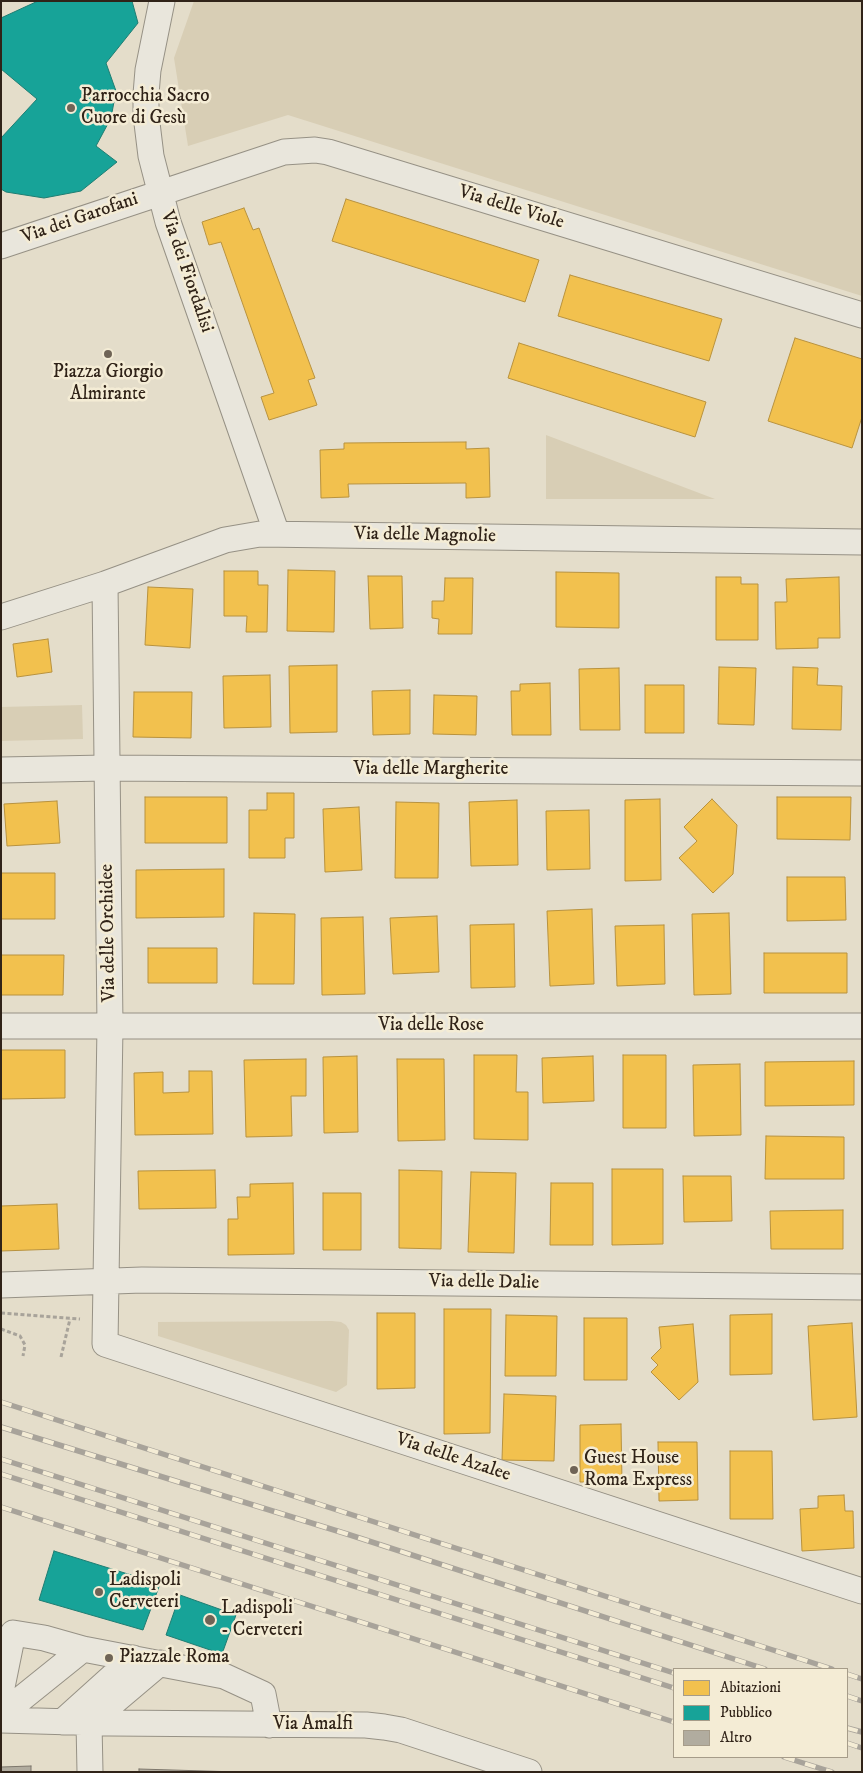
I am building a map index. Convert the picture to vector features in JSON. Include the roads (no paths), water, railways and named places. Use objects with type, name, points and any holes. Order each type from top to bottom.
[{"type":"street","name":"Via dei Fiordalisi","points":[[162,1],[154,37],[146,94],[151,156],[171,232],[277,534]]},
{"type":"street","name":"Via delle Viole","points":[[159,192],[284,152],[307,149],[322,151],[862,315]]},
{"type":"street","name":"Via dei Garofani","points":[[1,246],[159,192]]},
{"type":"street","name":"Via delle Magnolie","points":[[1,617],[105,584],[225,540],[260,534],[862,542]]},
{"type":"street","name":"Via delle Orchidee","points":[[105,584],[110,1026],[106,1281]]},
{"type":"street","name":"Via delle Margherite","points":[[1,770],[106,768],[862,773]]},
{"type":"street","name":"Via delle Rose","points":[[1,1026],[862,1026]]},
{"type":"street","name":"Via delle Dalie","points":[[1,1285],[106,1281],[862,1287]]},
{"type":"street","name":"Via delle Azalee","points":[[106,1281],[105,1344],[862,1591]]},
{"type":"street","points":[[1,1692],[13,1633],[224,1676],[262,1694],[270,1725]]},
{"type":"street","points":[[1,1692],[74,1646]]},
{"type":"street","points":[[1,1715],[74,1646]]},
{"type":"street","points":[[62,1722],[133,1658]]},
{"type":"street","points":[[90,1772],[99,1723],[170,1665]]},
{"type":"street","points":[[1,1720],[99,1723]]},
{"type":"street","name":"Via Amalfi","points":[[99,1723],[366,1725],[384,1727],[401,1730],[530,1772]]},
{"type":"railway","points":[[1,1402],[829,1668]]},
{"type":"railway","points":[[1,1427],[347,1534],[762,1668]]},
{"type":"railway","points":[[1,1459],[673,1673]]},
{"type":"railway","points":[[1,1474],[673,1688]]},
{"type":"railway","points":[[1,1507],[673,1722]]},
{"type":"railway","points":[[848,1674],[862,1679]]},
{"type":"railway","points":[[848,1696],[862,1701]]},
{"type":"railway","points":[[848,1728],[862,1732]]},
{"type":"railway","points":[[848,1743],[862,1748]]},
{"type":"railway","points":[[787,1758],[832,1772]]},
{"type":"place","name":"Parrocchia Sacro Cuore di Gesù","points":[[71,108]]},
{"type":"place","name":"Piazza Giorgio Almirante","points":[[108,354]]},
{"type":"place","name":"Guest House Roma Express","points":[[574,1470]]},
{"type":"place","name":"Ladispoli Cerveteri","points":[[99,1592]]},
{"type":"place","name":"Ladispoli - Cerveteri","points":[[210,1620]]},
{"type":"place","name":"Piazzale Roma","points":[[109,1658]]}]
